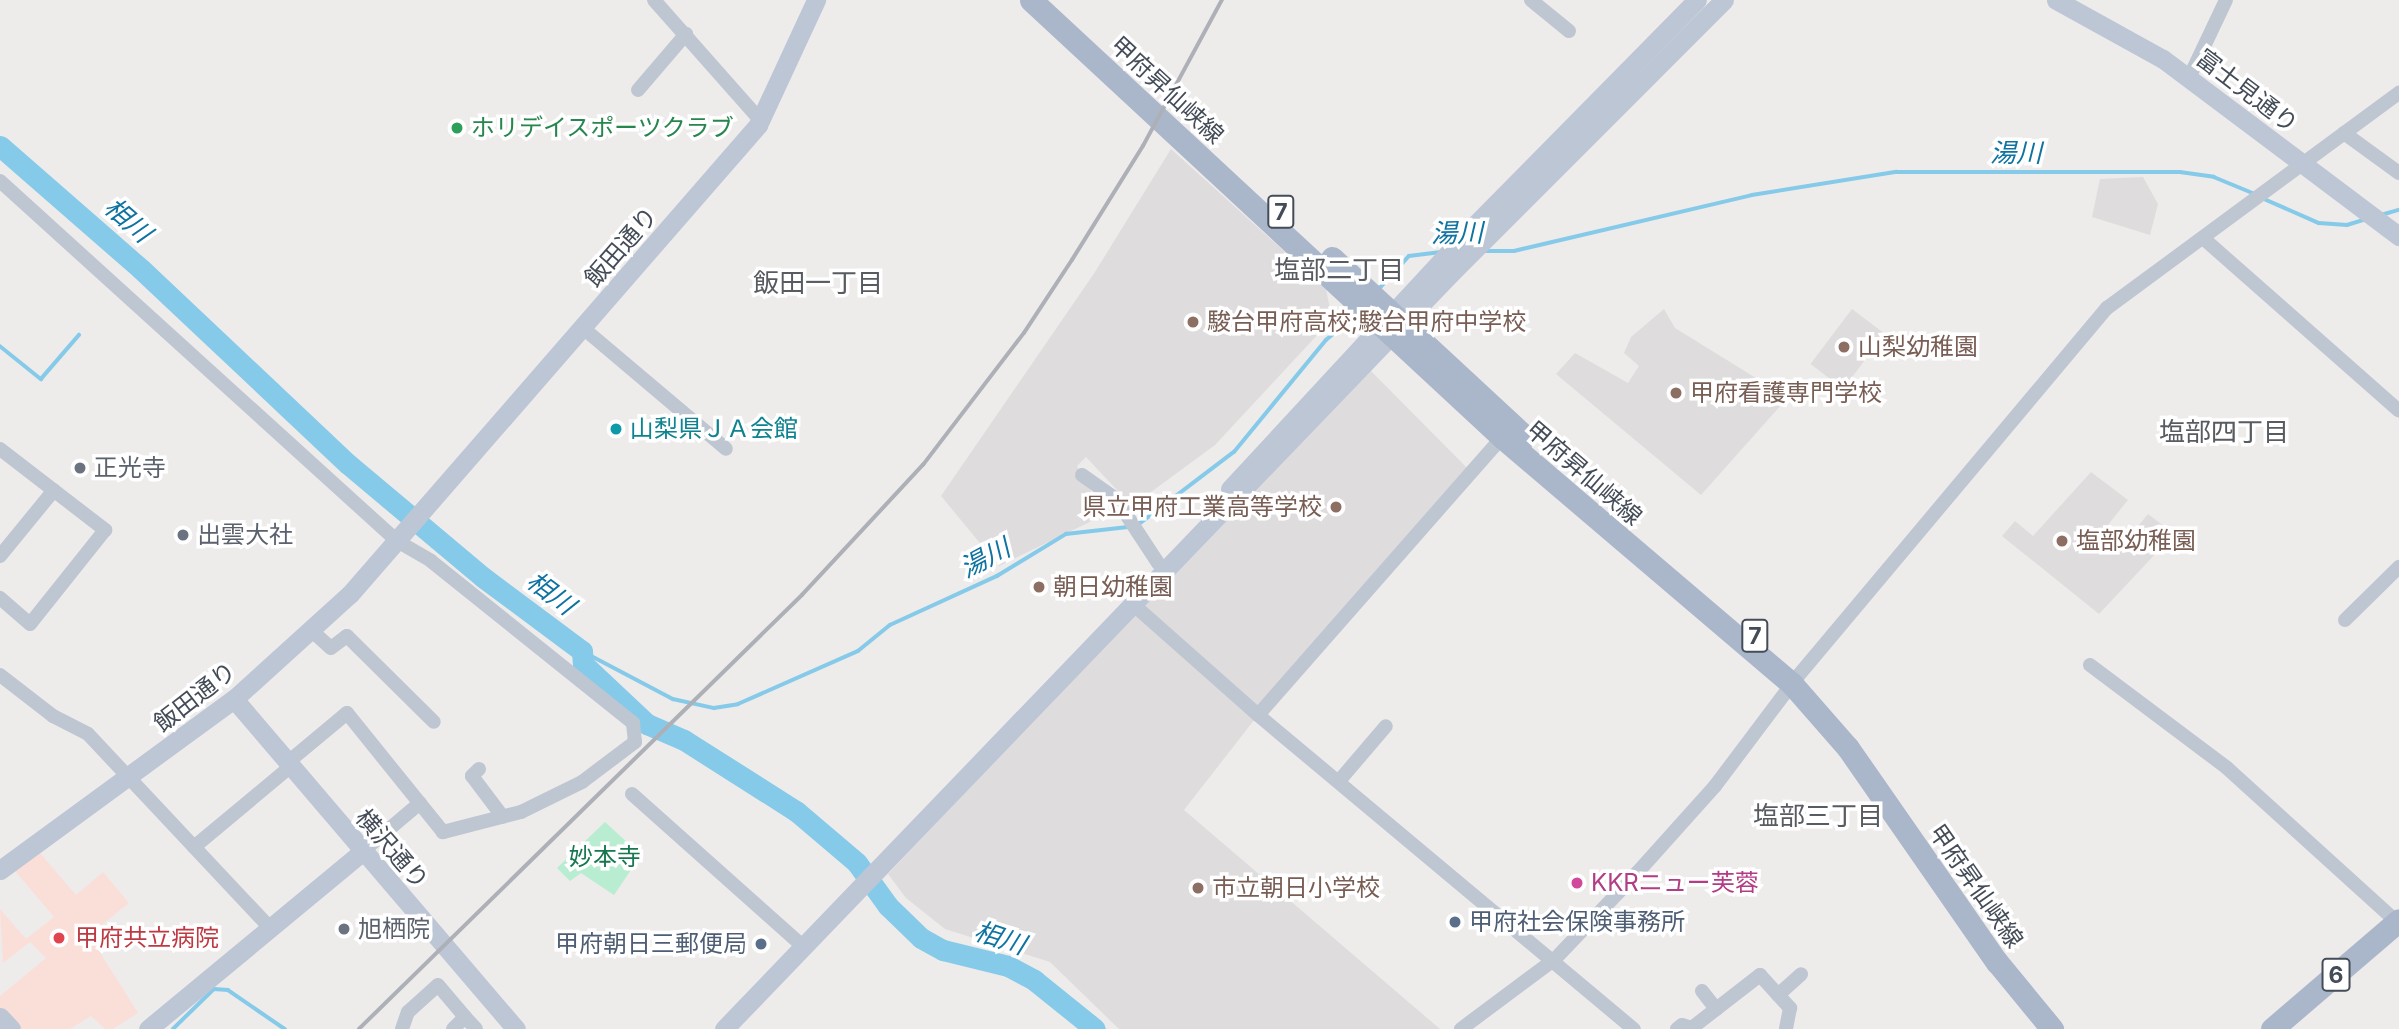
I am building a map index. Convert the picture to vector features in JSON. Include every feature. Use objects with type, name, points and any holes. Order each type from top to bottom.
[{"type":"main road","name":"甲府昇仙峡線","points":[[1031,0],[1381,313]]},
{"type":"main road","name":"甲府昇仙峡線","points":[[1051,0],[1508,431],[1795,680],[1856,740],[1975,911],[2068,1029]]},
{"type":"main road","name":"甲府昇仙峡線","points":[[1795,680],[1848,748],[1997,962],[2052,1029]]},
{"type":"main road","name":"6","points":[[2272,1029],[2398,921]]},
{"type":"street","points":[[654,0],[761,121]]},
{"type":"street","name":"飯田通り","points":[[0,870],[130,779],[234,699],[312,631],[399,540],[761,121],[816,0]]},
{"type":"street","points":[[1531,0],[1569,31]]},
{"type":"street","points":[[878,863],[1158,563],[1381,313],[1439,263],[1697,0]]},
{"type":"street","points":[[724,1029],[853,888],[1135,606],[1381,313],[1463,261],[1724,0]]},
{"type":"street","name":"富士見通り","points":[[2056,0],[2118,31],[2189,78],[2399,236]]},
{"type":"street","points":[[2189,78],[2226,0]]},
{"type":"street","points":[[638,90],[686,34]]},
{"type":"street","points":[[1461,1029],[1555,959],[1706,796],[1795,680],[2107,307],[2399,93]]},
{"type":"street","points":[[2344,134],[2399,173]]},
{"type":"street","points":[[0,181],[399,540],[430,561],[633,723],[635,742],[607,766],[503,817],[443,832],[347,713],[194,847]]},
{"type":"street","points":[[0,190],[39,216]]},
{"type":"street","points":[[2203,238],[2399,411]]},
{"type":"street","points":[[583,328],[726,449]]},
{"type":"street","points":[[1258,715],[1508,431]]},
{"type":"street","points":[[0,598],[30,624],[105,530],[1,448]]},
{"type":"street","points":[[1082,475],[1116,499],[1158,563]]},
{"type":"street","points":[[0,556],[54,490]]},
{"type":"street","points":[[2345,620],[2399,567]]},
{"type":"street","points":[[1135,606],[1258,715],[1555,959],[1617,1024],[1634,1029]]},
{"type":"street","points":[[312,631],[331,648],[347,636],[434,722]]},
{"type":"street","points":[[2090,665],[2227,768],[2398,921]]},
{"type":"street","points":[[0,675],[53,716],[88,734],[270,928]]},
{"type":"street","name":"横沢通り","points":[[234,699],[516,1029]]},
{"type":"street","points":[[1339,780],[1386,726]]},
{"type":"street","points":[[479,769],[472,776],[503,817]]},
{"type":"street","points":[[632,794],[800,943]]},
{"type":"street","points":[[148,1029],[420,803]]},
{"type":"street","points":[[709,1029],[800,943]]},
{"type":"street","points":[[1778,995],[1801,974]]},
{"type":"street","points":[[1677,1029],[1682,1025],[1693,1028],[1760,975],[1790,1009],[1786,1029]]},
{"type":"street","points":[[402,1029],[408,1012],[438,985],[476,1029]]},
{"type":"street","points":[[1702,991],[1716,1009]]},
{"type":"street","points":[[0,1017],[11,1029]]},
{"type":"street","points":[[453,1029],[465,1017]]},
{"type":"shaded area","name":"駿台甲府高校;駿台甲府中学校","points":[[1171,149],[1326,289],[1331,314],[1321,331],[1215,445],[1132,506],[1086,457],[1077,466],[1104,515],[999,566],[941,496],[1095,272]]},
{"type":"shaded area","points":[[2143,177],[2158,204],[2150,235],[2092,217],[2100,179]]},
{"type":"shaded area","name":"甲府看護専門学校","points":[[1664,309],[1675,328],[1764,383],[1783,403],[1701,495],[1556,374],[1575,353],[1628,383],[1639,366],[1624,353],[1631,337]]},
{"type":"shaded area","name":"山梨幼稚園","points":[[1852,309],[1885,334],[1843,389],[1810,364]]},
{"type":"shaded area","points":[[1366,366],[1472,473],[1258,715],[1184,810],[1440,1029],[1119,1029],[1050,962],[945,929],[906,898],[888,874]]},
{"type":"shaded area","name":"塩部幼稚園","points":[[2091,472],[2128,500],[2103,531],[2122,546],[2148,514],[2174,534],[2099,614],[2002,536],[2015,521],[2033,536]]},
{"type":"shaded area","name":"甲府共立病院","points":[[34,846],[76,895],[103,872],[129,903],[89,935],[138,1013],[113,1029],[105,1029],[91,1016],[70,1029],[0,1029],[0,996],[46,958],[30,942],[3,963],[0,909],[26,939],[54,917],[9,864]]},
{"type":"green space","name":"妙本寺","points":[[605,822],[641,855],[614,895],[581,873],[570,881],[557,868]]},
{"type":"waterway","name":"相川","points":[[0,146],[141,269],[348,464],[484,578],[582,651],[583,664],[647,724],[684,740],[796,811],[857,863],[888,906],[921,938],[943,950],[1008,966],[1034,980],[1095,1029]]},
{"type":"waterway","name":"湯川","points":[[1484,251],[1514,251],[1752,195],[1896,172],[2180,172],[2214,177],[2255,194]]},
{"type":"waterway","name":"湯川","points":[[2262,198],[2319,223],[2347,225],[2363,220]]},
{"type":"waterway","name":"湯川","points":[[2381,215],[2399,210]]},
{"type":"waterway","name":"湯川","points":[[1377,291],[1409,256],[1441,252]]},
{"type":"waterway","name":"湯川","points":[[1139,524],[1234,452],[1326,340],[1356,315]]},
{"type":"waterway","points":[[0,346],[41,379],[79,335]]},
{"type":"waterway","name":"湯川","points":[[582,651],[673,699],[714,708],[738,704],[858,651],[890,625],[997,576],[1066,534],[1128,527]]},
{"type":"waterway","points":[[173,1029],[214,989],[228,990],[285,1029]]},
{"type":"railway","points":[[359,1029],[802,595],[923,465],[1024,333],[1072,260],[1143,146],[1222,0]]},
{"type":"place","name":"ホリデイスポーツクラブ","points":[[457,128]]},
{"type":"place","name":"駿台甲府高校;駿台甲府中学校","points":[[1193,322]]},
{"type":"place","name":"山梨幼稚園","points":[[1844,347]]},
{"type":"place","name":"甲府看護専門学校","points":[[1676,393]]},
{"type":"place","name":"山梨県ＪＡ会館","points":[[616,429]]},
{"type":"place","name":"正光寺","points":[[80,468]]},
{"type":"place","name":"県立甲府工業高等学校","points":[[1336,507]]},
{"type":"place","name":"出雲大社","points":[[183,535]]},
{"type":"place","name":"塩部幼稚園","points":[[2062,541]]},
{"type":"place","name":"朝日幼稚園","points":[[1039,587]]},
{"type":"place","name":"KKRニュー芙蓉","points":[[1577,883]]},
{"type":"place","name":"市立朝日小学校","points":[[1198,888]]},
{"type":"place","name":"甲府社会保険事務所","points":[[1455,922]]},
{"type":"place","name":"旭栖院","points":[[344,929]]},
{"type":"place","name":"甲府共立病院","points":[[59,938]]},
{"type":"place","name":"甲府朝日三郵便局","points":[[761,944]]},
{"type":"district","name":"塩部二丁目","points":[[1339,270]]},
{"type":"district","name":"飯田一丁目","points":[[818,283]]},
{"type":"district","name":"塩部四丁目","points":[[2224,432]]},
{"type":"district","name":"塩部三丁目","points":[[1818,816]]}]
